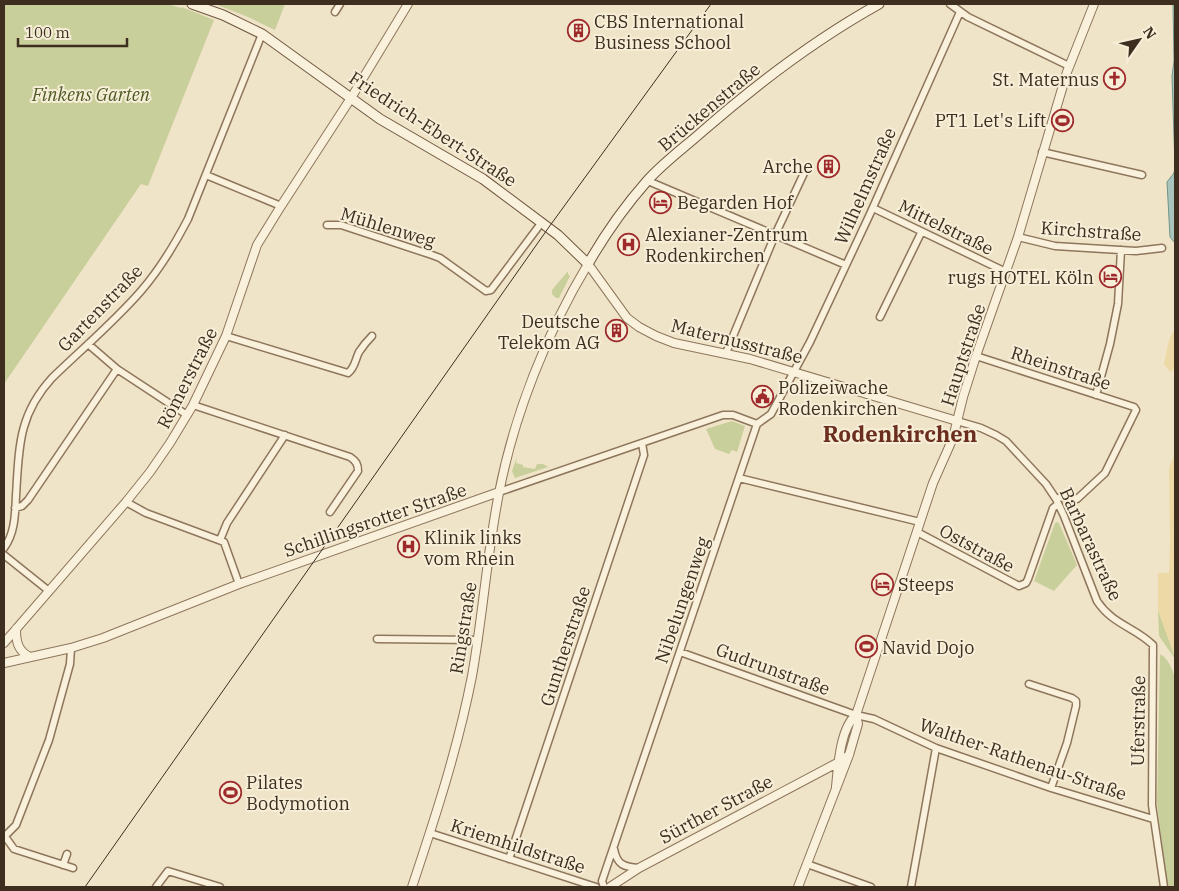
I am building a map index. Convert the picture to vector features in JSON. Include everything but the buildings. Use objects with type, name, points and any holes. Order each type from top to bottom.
[{"type":"main road","name":"Friedrich-Ebert-Straße","points":[[192,4],[223,15],[262,34],[380,119],[484,179],[545,225]]},
{"type":"main road","name":"Brückenstraße","points":[[588,264],[648,181],[726,110],[771,75],[855,17],[878,4]]},
{"type":"main road","name":"Maternusstraße","points":[[545,225],[573,248],[588,264]]},
{"type":"street","points":[[335,12],[340,4]]},
{"type":"street","name":"Römerstraße","points":[[4,643],[126,502],[155,465],[187,415],[226,336],[257,245],[352,98],[408,4]]},
{"type":"street","points":[[950,4],[960,12],[1069,66]]},
{"type":"street","name":"Hauptstraße","points":[[839,762],[848,726],[856,714],[920,522],[953,438],[976,356],[1018,237],[1069,66],[1094,4]]},
{"type":"street","name":"Wilhelmstraße","points":[[794,371],[810,342],[873,208],[960,12]]},
{"type":"street","name":"Gartenstraße","points":[[4,548],[12,533],[18,450],[30,408],[42,388],[142,290],[161,264],[188,219],[262,34]]},
{"type":"street","points":[[1042,152],[1142,175]]},
{"type":"street","points":[[726,353],[775,235],[805,171]]},
{"type":"street","points":[[206,175],[281,206]]},
{"type":"street","points":[[648,181],[846,265]]},
{"type":"street","name":"Mittelstraße","points":[[873,208],[921,233],[1006,272]]},
{"type":"street","name":"Mühlenweg","points":[[327,225],[341,225],[440,258],[482,290],[489,291],[545,225]]},
{"type":"street","points":[[880,317],[921,233]]},
{"type":"street","name":"Kirchstraße","points":[[1018,237],[1055,246],[1136,251],[1162,248]]},
{"type":"street","points":[[1096,395],[1110,344],[1118,304],[1121,250]]},
{"type":"street","name":"Maternusstraße","points":[[588,264],[625,315],[639,327],[668,341],[726,353],[794,371],[957,421]]},
{"type":"street","name":"Ringstraße","points":[[412,887],[430,833],[463,716],[478,640],[499,492],[515,433],[534,378],[563,309],[588,264]]},
{"type":"street","points":[[226,336],[348,374],[362,348],[372,336]]},
{"type":"street","points":[[88,344],[117,369],[187,415]]},
{"type":"street","name":"Rheinstraße","points":[[976,356],[1134,407],[1136,410],[1105,473],[1078,499],[1062,497],[1058,502]]},
{"type":"street","points":[[15,508],[22,506],[28,500],[117,369]]},
{"type":"street","name":"Nibelungenweg","points":[[604,887],[602,881],[757,424],[771,414],[794,371]]},
{"type":"street","points":[[192,405],[350,457],[356,461],[358,471],[330,512]]},
{"type":"street","name":"Schillingsrotter Straße","points":[[4,663],[71,648],[112,635],[239,584],[726,414],[757,424]]},
{"type":"street","name":"Barbarastraße","points":[[957,421],[996,434],[1006,441],[1046,484],[1058,502],[1097,601],[1103,611],[1153,645]]},
{"type":"street","points":[[220,540],[226,523],[285,435]]},
{"type":"street","name":"Guntherstraße","points":[[509,859],[644,455],[642,442]]},
{"type":"street","points":[[739,478],[920,522]]},
{"type":"street","points":[[126,502],[146,513],[224,542],[239,584]]},
{"type":"street","name":"Oststraße","points":[[917,532],[1019,586],[1028,579],[1053,508],[1058,502]]},
{"type":"street","points":[[4,555],[49,591]]},
{"type":"street","points":[[16,629],[17,644],[22,652],[30,657]]},
{"type":"street","points":[[377,639],[478,640]]},
{"type":"street","name":"Uferstraße","points":[[1153,645],[1153,820],[1164,887]]},
{"type":"street","points":[[71,648],[70,664],[49,740],[16,825],[4,836],[14,849],[73,868]]},
{"type":"street","name":"Gudrunstraße","points":[[680,652],[856,714]]},
{"type":"street","points":[[1028,684],[1076,701],[1067,743],[1051,788]]},
{"type":"street","name":"Hauptstraße","points":[[839,762],[848,754],[858,724],[856,714]]},
{"type":"street","name":"Walther-Rathenau-Straße","points":[[856,714],[874,719],[936,748],[1051,788],[1153,820]]},
{"type":"street","name":"Hauptstraße","points":[[822,769],[843,742]]},
{"type":"street","points":[[911,887],[936,748]]},
{"type":"street","points":[[798,887],[848,754]]},
{"type":"street","points":[[836,787],[839,762]]},
{"type":"street","name":"Sürther Straße","points":[[610,887],[639,868],[822,769],[839,762]]},
{"type":"street","points":[[822,769],[833,776],[836,787]]},
{"type":"street","name":"Kriemhildstraße","points":[[430,833],[596,887]]},
{"type":"street","points":[[614,848],[616,858],[621,864],[630,868],[639,868]]},
{"type":"street","points":[[63,865],[67,854]]},
{"type":"street","points":[[807,864],[871,887]]},
{"type":"street","points":[[156,887],[168,871],[220,887]]},
{"type":"green space","name":"Finkens Garten","points":[[4,4],[168,4],[182,7],[214,20],[148,186],[141,184],[4,384]]},
{"type":"green space","points":[[215,4],[285,4],[275,30]]},
{"type":"green space","points":[[568,271],[570,276],[559,298],[556,298],[552,294],[552,290]]},
{"type":"green space","points":[[732,421],[745,426],[737,452],[732,450],[729,454],[715,449],[706,429]]},
{"type":"green space","points":[[517,457],[516,463],[523,465],[523,467],[535,469],[537,464],[543,464],[548,467],[515,478],[512,471]]},
{"type":"green space","points":[[1057,522],[1077,565],[1054,591],[1034,581],[1055,523]]},
{"type":"green space","points":[[1158,610],[1175,657],[1175,659],[1159,636]]},
{"type":"green space","points":[[1160,654],[1168,661],[1175,678],[1175,887],[1169,887],[1166,877],[1157,803]]},
{"type":"sand","points":[[1175,330],[1175,372],[1174,369],[1170,372],[1164,364],[1169,341]]},
{"type":"sand","points":[[1175,454],[1175,657],[1158,610],[1158,573],[1169,573],[1169,468]]},
{"type":"water","points":[[1173,4],[1175,4],[1175,167],[1172,76],[1174,61]]},
{"type":"water","points":[[1175,167],[1175,243],[1170,237],[1167,182],[1174,173]]},
{"type":"tram line","points":[[85,887],[549,227],[711,4]]},
{"type":"place","name":"CBS International Business School","points":[[578,31]]},
{"type":"place","name":"St. Maternus","points":[[1115,79]]},
{"type":"place","name":"PT1 Let's Lift","points":[[1062,120]]},
{"type":"place","name":"Arche","points":[[829,166]]},
{"type":"place","name":"Begarden Hof","points":[[661,202]]},
{"type":"place","name":"Alexianer-Zentrum Rodenkirchen","points":[[629,244]]},
{"type":"place","name":"rugs HOTEL Köln","points":[[1110,277]]},
{"type":"place","name":"Deutsche Telekom AG","points":[[616,331]]},
{"type":"place","name":"Polizeiwache Rodenkirchen","points":[[762,397]]},
{"type":"place","name":"Klinik links vom Rhein","points":[[408,547]]},
{"type":"place","name":"Steeps","points":[[882,584]]},
{"type":"place","name":"Navid Dojo","points":[[866,647]]},
{"type":"place","name":"Pilates Bodymotion","points":[[230,792]]},
{"type":"district","name":"Rodenkirchen","points":[[900,433]]}]
